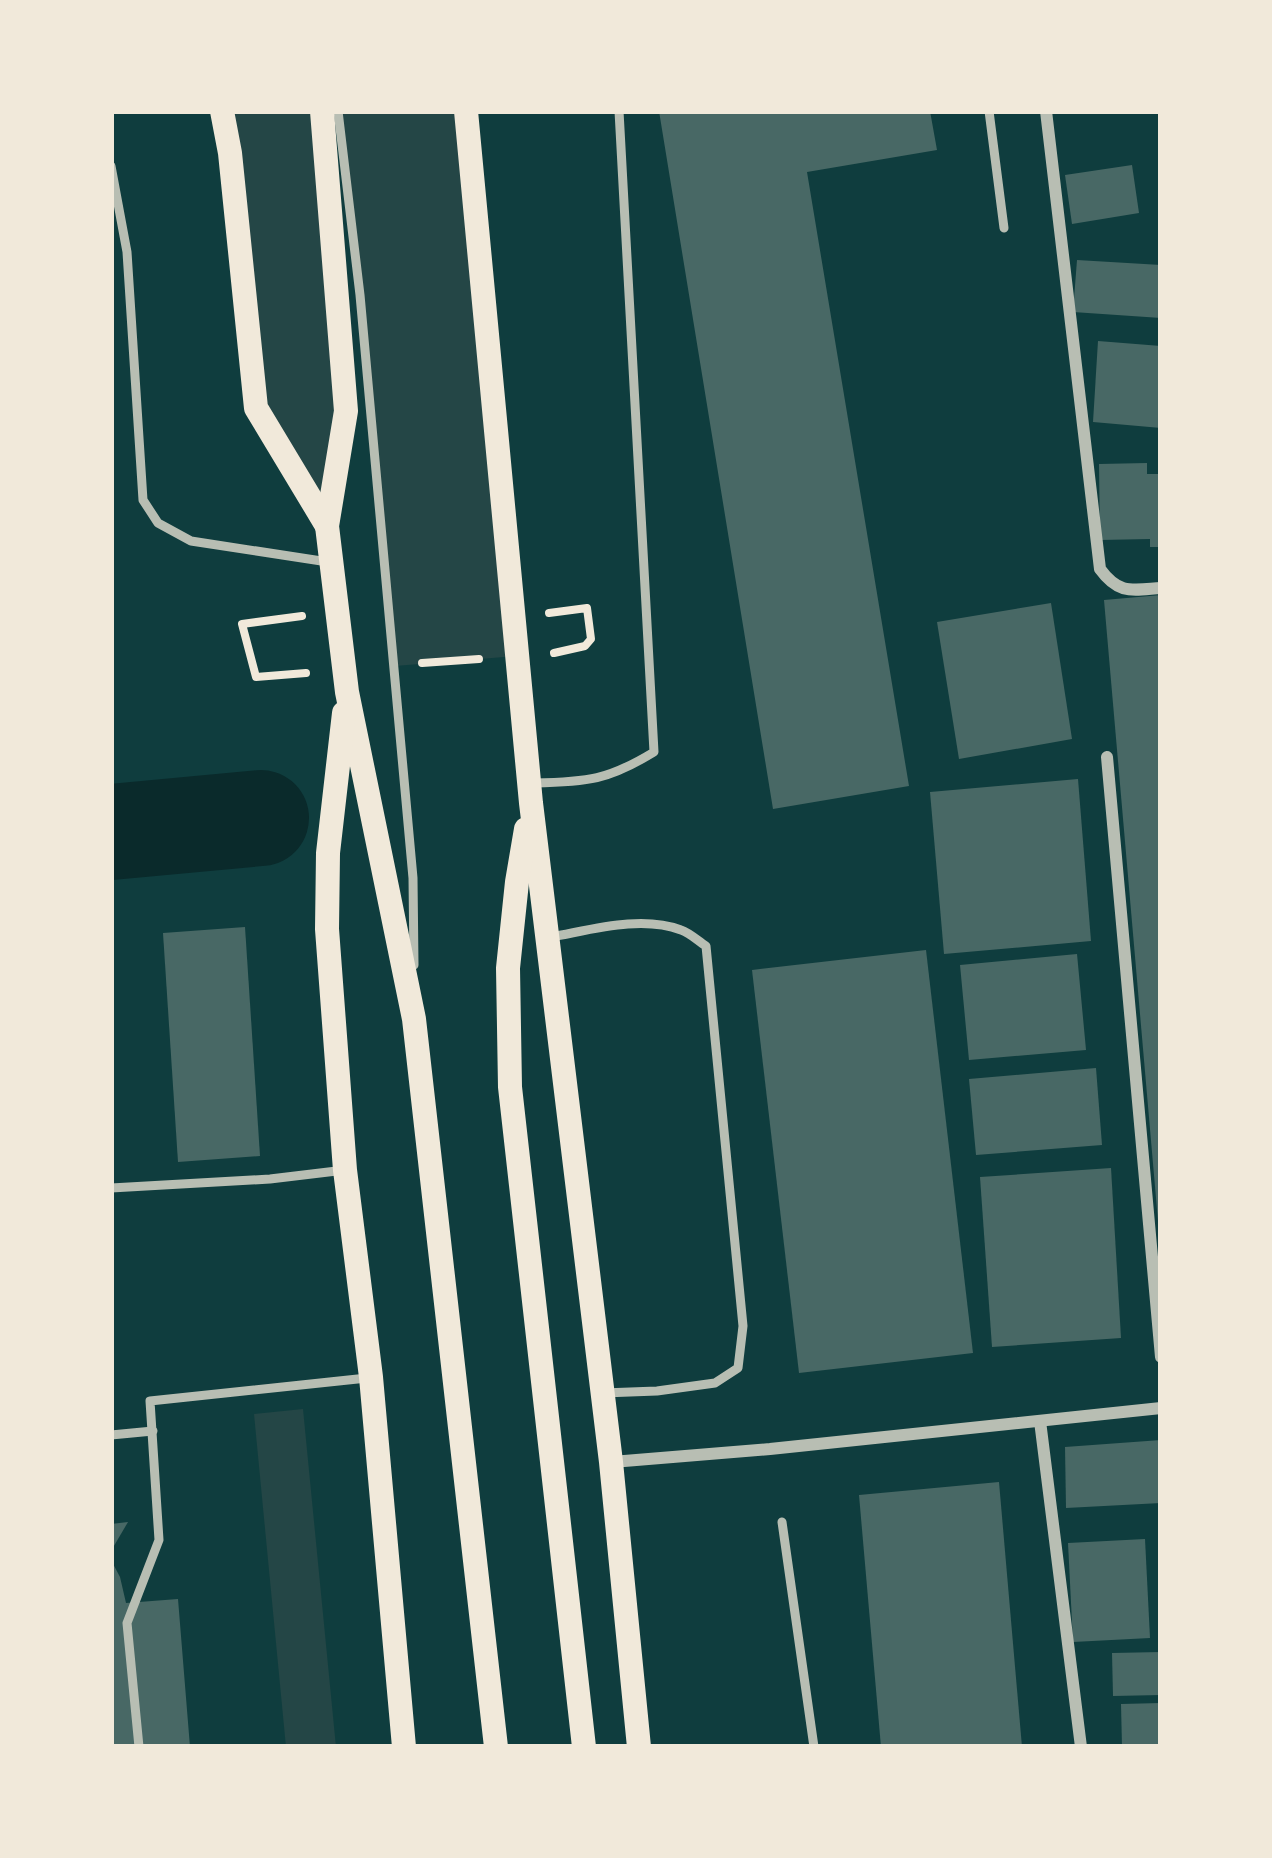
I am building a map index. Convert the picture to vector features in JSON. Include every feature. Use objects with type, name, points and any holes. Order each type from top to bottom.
[{"type":"main road","points":[[222,111],[256,408],[327,526]]},
{"type":"main road","points":[[322,111],[346,410],[327,526],[347,692],[414,1018],[496,1747]]},
{"type":"main road","points":[[466,111],[530,793],[611,1462],[639,1747]]},
{"type":"main road","points":[[347,692],[328,853],[327,910],[345,1170],[371,1377],[404,1747]]},
{"type":"main road","points":[[530,793],[508,968],[510,1087],[584,1747]]},
{"type":"street","points":[[1046,111],[1100,569],[1124,590],[1161,588]]},
{"type":"street","points":[[1107,758],[1161,1357]]},
{"type":"street","points":[[611,1462],[1161,1408]]},
{"type":"street","points":[[1040,1421],[1081,1747]]},
{"type":"lane","points":[[338,111],[360,296],[413,878],[414,1018]]},
{"type":"lane","points":[[530,793],[623,771],[654,752],[619,111]]},
{"type":"lane","points":[[989,111],[1004,227]]},
{"type":"lane","points":[[111,166],[127,252],[143,500],[158,523],[191,542],[333,563]]},
{"type":"lane","points":[[547,938],[653,924],[682,930],[706,946],[743,1326],[738,1368],[715,1383],[603,1393]]},
{"type":"lane","points":[[111,1188],[345,1170]]},
{"type":"lane","points":[[139,1747],[127,1623],[159,1540],[150,1401],[371,1377]]},
{"type":"lane","points":[[111,1435],[153,1431]]},
{"type":"lane","points":[[782,1522],[814,1747]]},
{"type":"path","points":[[566,652],[585,646],[591,638],[587,608]]},
{"type":"path","points":[[280,676],[256,677],[242,624],[339,611]]},
{"type":"shaded area","points":[[222,111],[319,111],[346,411],[327,526],[256,408]]},
{"type":"shaded area","points":[[337,111],[466,111],[517,656],[395,666]]},
{"type":"shaded area","points":[[303,1409],[336,1747],[286,1747],[254,1414]]},
{"type":"building","points":[[659,111],[930,111],[937,150],[807,172],[909,786],[773,809]]},
{"type":"building","points":[[1132,165],[1139,213],[1072,224],[1065,175]]},
{"type":"building","points":[[1077,260],[1161,265],[1161,318],[1073,312]]},
{"type":"building","points":[[1098,341],[1161,346],[1161,428],[1093,422]]},
{"type":"building","points":[[1147,463],[1147,474],[1161,474],[1161,547],[1150,547],[1150,539],[1100,540],[1099,464]]},
{"type":"building","points":[[1161,595],[1161,1220],[1158,1221],[1104,600]]},
{"type":"building","points":[[1051,603],[1072,739],[959,759],[937,622]]},
{"type":"building","points":[[1078,779],[1091,941],[944,954],[930,792]]},
{"type":"building","points":[[245,927],[260,1156],[178,1162],[163,933]]},
{"type":"building","points":[[926,950],[973,1353],[799,1373],[752,970]]},
{"type":"building","points":[[1077,954],[1086,1050],[969,1060],[960,965]]},
{"type":"building","points":[[1096,1068],[1102,1145],[976,1155],[969,1079]]},
{"type":"building","points":[[1111,1168],[1121,1338],[992,1347],[980,1177]]},
{"type":"building","points":[[1161,1440],[1161,1503],[1066,1508],[1065,1447]]},
{"type":"building","points":[[999,1482],[1022,1747],[881,1747],[859,1495]]},
{"type":"building","points":[[128,1522],[111,1551],[111,1524]]},
{"type":"building","points":[[1145,1539],[1150,1638],[1073,1642],[1068,1543]]},
{"type":"building","points":[[111,1560],[126,1603],[178,1599],[190,1747],[111,1747]]},
{"type":"building","points":[[1161,1652],[1161,1695],[1113,1696],[1112,1653]]},
{"type":"building","points":[[1161,1703],[1161,1747],[1122,1747],[1121,1704]]},
{"type":"waterway","points":[[111,832],[261,818]]}]
